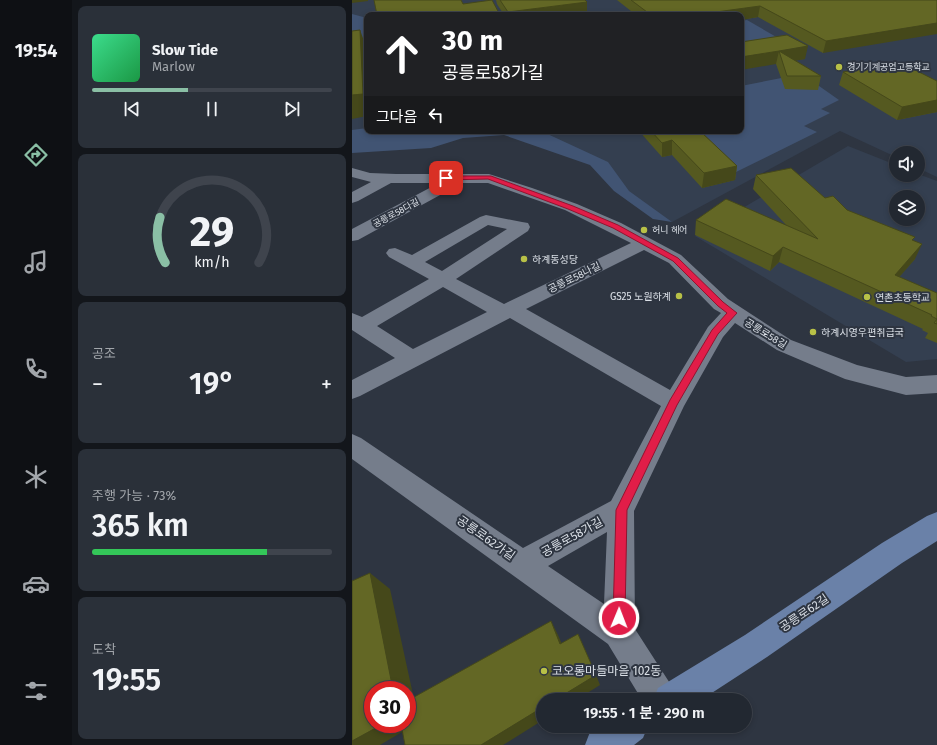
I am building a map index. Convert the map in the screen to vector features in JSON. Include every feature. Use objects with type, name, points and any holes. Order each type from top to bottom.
[{"type":"street","name":"공릉로58길","points":[[352,172],[369,177],[389,178],[488,178],[571,207],[616,227],[676,259],[720,304],[784,345],[852,373],[906,386],[937,384]]},
{"type":"street","name":"공릉로58길","points":[[352,198],[389,178]]},
{"type":"street","name":"공릉로58다길","points":[[352,236],[461,178]]},
{"type":"street","points":[[412,262],[486,220],[522,227],[442,279],[357,323],[412,359]]},
{"type":"street","name":"공릉로58나길","points":[[352,390],[506,311],[644,243]]},
{"type":"street","points":[[395,253],[442,279],[506,311],[674,403]]},
{"type":"street","points":[[619,633],[621,510],[674,403],[715,332],[733,313]]},
{"type":"street","name":"공릉로62가길","points":[[352,444],[619,633],[657,693]]},
{"type":"street","name":"공릉로58가길","points":[[523,564],[621,510]]},
{"type":"street","name":"공릉로62길","points":[[681,693],[756,646],[892,553],[937,525]]},
{"type":"street","points":[[603,745],[621,733]]},
{"type":"shaded area","points":[[352,0],[708,0],[661,12],[364,12],[364,133],[352,141]]},
{"type":"shaded area","name":"경기기계공업고등학교","points":[[718,0],[937,0],[937,177],[925,171],[925,146],[889,146],[889,154],[840,131],[672,222],[643,209],[595,162],[530,134],[744,134],[744,12],[736,12]]},
{"type":"shaded area","points":[[352,14],[364,17],[364,46],[352,47]]},
{"type":"shaded area","points":[[744,20],[747,20],[785,42],[744,51]]},
{"type":"shaded area","points":[[802,74],[839,100],[821,109],[830,113],[804,126],[817,132],[736,172],[696,134],[744,134],[744,85]]},
{"type":"shaded area","points":[[364,128],[364,134],[547,134],[608,162],[629,191],[672,222],[653,219],[614,191],[590,165],[504,135],[463,138],[431,148],[352,153],[352,130]]},
{"type":"shaded area","name":"연촌초등학교","points":[[848,146],[889,162],[889,182],[925,182],[925,177],[937,181],[937,359],[906,362],[695,236]]},
{"type":"building","points":[[374,0],[461,0],[463,4],[492,0],[498,12],[376,12]]},
{"type":"building","points":[[500,0],[585,0],[587,2],[508,12]]},
{"type":"building","points":[[631,0],[937,0],[937,23],[826,41],[760,6],[716,12],[647,12]]},
{"type":"building","points":[[360,30],[363,94],[352,95],[352,31]]},
{"type":"building","points":[[787,35],[808,46],[744,57],[744,42]]},
{"type":"building","points":[[779,51],[821,76],[787,76]]},
{"type":"building","points":[[884,65],[894,70],[909,67],[937,81],[937,100],[902,107],[843,72]]},
{"type":"building","points":[[654,134],[703,134],[737,166],[704,173],[672,140],[662,143]]},
{"type":"building","points":[[791,168],[825,198],[833,196],[847,210],[915,237],[912,240],[922,244],[895,275],[937,293],[937,319],[931,316],[932,315],[783,247],[773,256],[696,220],[726,199],[818,239],[756,175]]},
{"type":"building","points":[[370,573],[391,681],[364,681],[364,733],[367,733],[352,741],[352,581]]},
{"type":"building","points":[[551,621],[560,644],[578,634],[596,675],[566,693],[536,693],[536,711],[481,745],[405,745],[403,733],[416,733],[416,696]]},
{"type":"place","name":"경기기계공업고등학교","points":[[839,67]]},
{"type":"place","name":"허니 헤어","points":[[644,230]]},
{"type":"place","name":"하계동성당","points":[[524,259]]},
{"type":"place","name":"GS25 노원하계","points":[[679,296]]},
{"type":"place","name":"연촌초등학교","points":[[867,297]]},
{"type":"place","name":"하계시영우편취급국","points":[[813,332]]},
{"type":"place","name":"코오롱마들마을 102동","points":[[544,671]]},
{"type":"route","points":[[446,178],[488,178],[571,207],[616,227],[676,259],[720,304],[733,313],[715,332],[674,403],[621,510],[619,618]]}]
